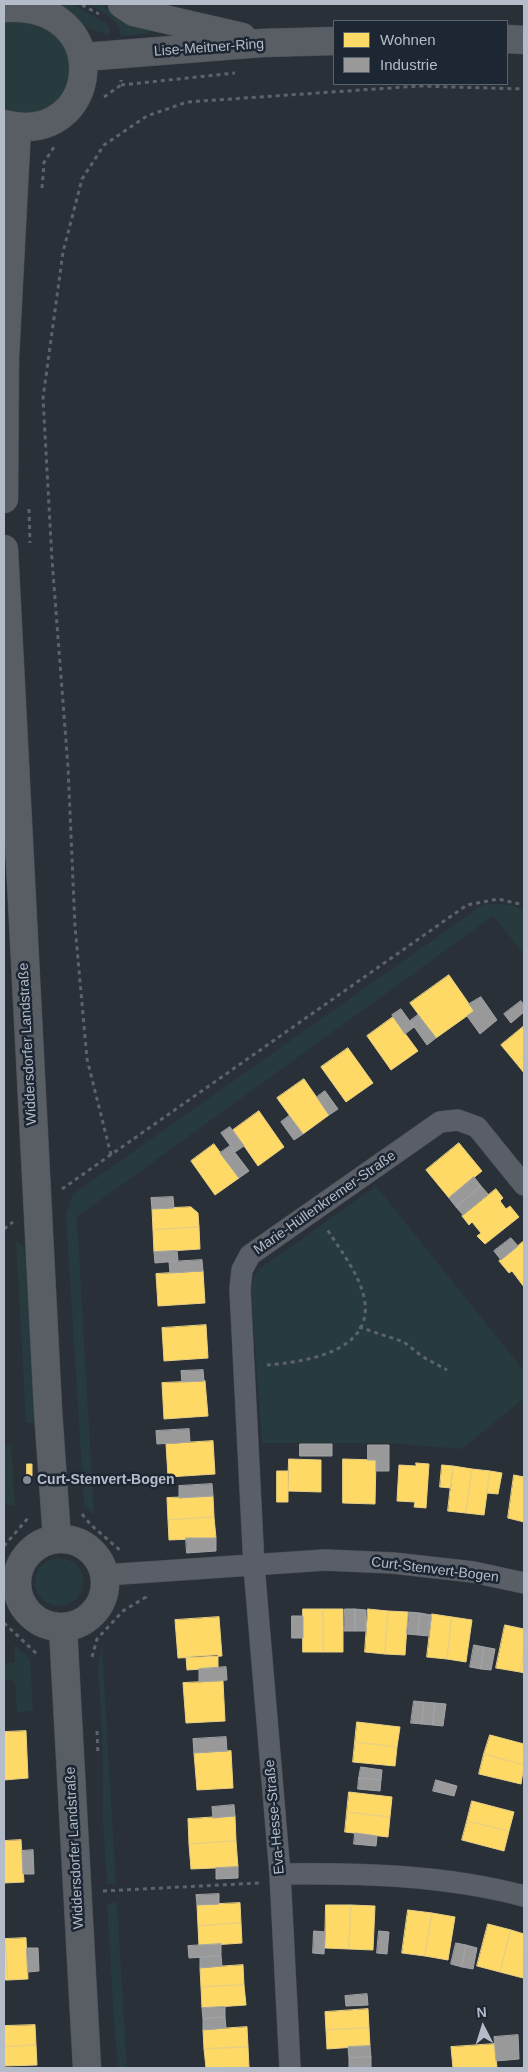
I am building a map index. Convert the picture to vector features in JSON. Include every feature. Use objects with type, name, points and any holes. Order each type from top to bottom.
[{"type":"street","points":[[122,4],[134,12],[262,43]]},
{"type":"street","points":[[4,8],[25,5],[46,10],[64,21],[77,37],[84,58],[83,80],[74,100],[59,116],[39,126],[10,126],[4,499]]},
{"type":"street","points":[[508,40],[524,40]]},
{"type":"street","name":"Lise-Meitner-Ring","points":[[84,58],[262,43],[333,41]]},
{"type":"street","name":"Widdersdorfer Landstraße","points":[[4,549],[37,1206],[57,1539]]},
{"type":"street","name":"Marie-Hüllenkremer-Straße","points":[[254,1566],[240,1289],[242,1270],[250,1255],[440,1122],[458,1120],[477,1127],[524,1185]]},
{"type":"street","points":[[57,1539],[70,1539],[82,1544],[93,1552],[101,1562],[106,1575],[106,1590],[101,1604],[91,1617],[78,1625],[63,1628],[49,1626],[35,1620],[25,1609],[10,1581],[25,1557],[34,1548],[45,1542],[57,1539]]},
{"type":"street","name":"Curt-Stenvert-Bogen","points":[[106,1575],[325,1560],[393,1563],[472,1572],[524,1583]]},
{"type":"street","name":"Eva-Hesse-Straße","points":[[254,1566],[280,1878],[290,2068]]},
{"type":"street","name":"Widdersdorfer Landstraße","points":[[63,1628],[87,2068]]},
{"type":"street","points":[[280,1878],[408,1876],[493,1887],[524,1896]]},
{"type":"path","points":[[121,86],[243,72]]},
{"type":"path","points":[[111,1155],[88,1058],[75,926],[68,767],[52,560],[43,398],[62,252],[82,179],[104,145],[147,116],[187,102],[419,86],[524,89]]},
{"type":"path","points":[[37,1206],[467,905],[498,899],[524,905]]},
{"type":"path","points":[[244,1366],[299,1362],[327,1355],[347,1343],[359,1327],[365,1308],[364,1296],[357,1278],[314,1210]]},
{"type":"path","points":[[359,1327],[404,1342],[424,1357],[447,1370]]},
{"type":"path","points":[[79,1508],[91,1525],[123,1552],[144,1558],[146,1597],[123,1611],[97,1639],[92,1663]]},
{"type":"path","points":[[97,1730],[97,1757]]},
{"type":"path","points":[[102,1891],[280,1878]]},
{"type":"green space","points":[[60,4],[72,4],[106,23],[110,28],[109,35],[87,28]]},
{"type":"green space","points":[[88,4],[102,4],[113,12],[151,26],[148,34],[121,36],[120,30],[113,20]]},
{"type":"green space","points":[[16,19],[53,28],[72,61],[61,96],[56,103],[50,109],[31,116],[4,112],[4,23]]},
{"type":"green space","points":[[487,904],[502,904],[524,912],[524,954],[493,916],[77,1217],[94,1514],[84,1505],[66,1216],[72,1195],[478,908]]},
{"type":"green space","points":[[376,1186],[524,1371],[524,1398],[462,1449],[390,1443],[262,1443],[251,1287],[254,1277],[261,1268]]},
{"type":"green space","points":[[16,1240],[25,1248],[36,1423],[26,1423]]},
{"type":"green space","points":[[11,1443],[15,1505],[4,1505],[4,1448]]},
{"type":"green space","points":[[59,1558],[68,1560],[76,1565],[81,1573],[83,1582],[81,1591],[76,1599],[68,1604],[59,1606],[50,1604],[42,1599],[37,1591],[35,1582],[37,1573],[42,1565],[50,1560]]},
{"type":"green space","points":[[14,1645],[30,1659],[33,1711],[17,1712],[15,1683],[9,1679],[4,1680],[4,1664],[15,1662]]},
{"type":"green space","points":[[102,1646],[116,1884],[107,1884],[103,1821],[103,1750],[98,1668]]},
{"type":"green space","points":[[117,1902],[127,2068],[119,2068],[115,2037],[107,1904]]},
{"type":"building: Wohnen","points":[[449,975],[474,1011],[436,1038],[410,1003]]},
{"type":"building: Wohnen","points":[[393,1017],[418,1051],[391,1070],[367,1036]]},
{"type":"building: Wohnen","points":[[524,1026],[524,1056],[516,1063],[501,1045]]},
{"type":"building: Wohnen","points":[[348,1048],[373,1083],[346,1102],[321,1067]]},
{"type":"building: Wohnen","points":[[524,1056],[524,1073],[516,1063]]},
{"type":"building: Wohnen","points":[[304,1079],[329,1115],[303,1134],[277,1098]]},
{"type":"building: Wohnen","points":[[259,1111],[284,1147],[258,1166],[233,1130]]},
{"type":"building: Wohnen","points":[[459,1143],[482,1171],[449,1198],[426,1170]]},
{"type":"building: Wohnen","points":[[214,1144],[239,1178],[215,1195],[191,1161]]},
{"type":"building: Wohnen","points":[[496,1189],[503,1198],[500,1201],[506,1209],[510,1206],[519,1217],[485,1244],[477,1236],[481,1233],[472,1222],[469,1225],[462,1216]]},
{"type":"building: Wohnen","points":[[191,1207],[198,1213],[199,1227],[153,1230],[152,1209]]},
{"type":"building: Wohnen","points":[[199,1227],[200,1249],[154,1252],[153,1230]]},
{"type":"building: Wohnen","points":[[524,1241],[524,1287],[512,1271],[509,1273],[499,1261]]},
{"type":"building: Wohnen","points":[[203,1271],[205,1303],[158,1306],[156,1274]]},
{"type":"building: Wohnen","points":[[206,1325],[208,1358],[164,1361],[162,1328]]},
{"type":"building: Wohnen","points":[[205,1381],[208,1416],[164,1419],[162,1383]]},
{"type":"building: Wohnen","points":[[213,1441],[215,1474],[168,1477],[166,1444]]},
{"type":"building: Wohnen","points":[[289,1459],[321,1460],[321,1492],[288,1491]]},
{"type":"building: Wohnen","points":[[343,1459],[376,1460],[375,1504],[343,1503]]},
{"type":"building: Wohnen","points":[[416,1463],[429,1464],[426,1508],[414,1507],[415,1502],[397,1501],[399,1465],[416,1466]]},
{"type":"building: Wohnen","points":[[27,1464],[32,1464],[32,1476],[27,1476]]},
{"type":"building: Wohnen","points":[[442,1465],[453,1466],[451,1488],[440,1487]]},
{"type":"building: Wohnen","points":[[453,1466],[472,1469],[466,1513],[448,1511]]},
{"type":"building: Wohnen","points":[[472,1469],[490,1471],[484,1515],[466,1513]]},
{"type":"building: Wohnen","points":[[277,1471],[288,1471],[288,1502],[277,1502]]},
{"type":"building: Wohnen","points":[[490,1471],[502,1473],[498,1494],[487,1493]]},
{"type":"building: Wohnen","points":[[514,1475],[524,1477],[524,1522],[508,1518]]},
{"type":"building: Wohnen","points":[[213,1496],[214,1517],[168,1520],[167,1498]]},
{"type":"building: Wohnen","points":[[214,1517],[216,1538],[169,1540],[168,1520]]},
{"type":"building: Wohnen","points":[[303,1609],[323,1609],[323,1652],[303,1652]]},
{"type":"building: Wohnen","points":[[323,1609],[343,1609],[343,1652],[323,1652]]},
{"type":"building: Wohnen","points":[[368,1609],[388,1611],[385,1654],[365,1652]]},
{"type":"building: Wohnen","points":[[388,1611],[408,1612],[405,1655],[385,1654]]},
{"type":"building: Wohnen","points":[[432,1614],[452,1617],[447,1659],[427,1657]]},
{"type":"building: Wohnen","points":[[219,1617],[222,1656],[178,1658],[175,1620]]},
{"type":"building: Wohnen","points":[[452,1617],[472,1620],[466,1662],[447,1659]]},
{"type":"building: Wohnen","points":[[505,1625],[524,1629],[524,1652],[520,1672],[496,1668]]},
{"type":"building: Wohnen","points":[[524,1652],[524,1673],[520,1672]]},
{"type":"building: Wohnen","points":[[218,1655],[218,1668],[187,1670],[186,1657]]},
{"type":"building: Wohnen","points":[[223,1681],[225,1721],[186,1723],[183,1683]]},
{"type":"building: Wohnen","points":[[357,1722],[400,1727],[397,1747],[355,1742]]},
{"type":"building: Wohnen","points":[[26,1731],[28,1778],[4,1780],[4,1732]]},
{"type":"building: Wohnen","points":[[490,1735],[524,1744],[524,1765],[484,1754]]},
{"type":"building: Wohnen","points":[[355,1742],[397,1747],[395,1766],[353,1762]]},
{"type":"building: Wohnen","points":[[231,1751],[233,1788],[197,1790],[194,1753]]},
{"type":"building: Wohnen","points":[[484,1754],[524,1765],[521,1784],[479,1774]]},
{"type":"building: Wohnen","points":[[349,1792],[392,1797],[390,1817],[347,1812]]},
{"type":"building: Wohnen","points":[[472,1801],[514,1812],[509,1831],[467,1821]]},
{"type":"building: Wohnen","points":[[347,1812],[390,1817],[388,1837],[345,1832]]},
{"type":"building: Wohnen","points":[[235,1816],[236,1841],[189,1844],[188,1819]]},
{"type":"building: Wohnen","points":[[467,1821],[509,1831],[504,1851],[462,1840]]},
{"type":"building: Wohnen","points":[[21,1840],[24,1882],[4,1883],[4,1841]]},
{"type":"building: Wohnen","points":[[236,1841],[238,1867],[191,1869],[189,1844]]},
{"type":"building: Wohnen","points":[[240,1903],[241,1923],[198,1926],[197,1905]]},
{"type":"building: Wohnen","points":[[326,1905],[351,1905],[349,1949],[325,1948]]},
{"type":"building: Wohnen","points":[[351,1905],[375,1906],[373,1950],[349,1949]]},
{"type":"building: Wohnen","points":[[408,1910],[432,1913],[425,1956],[402,1953]]},
{"type":"building: Wohnen","points":[[432,1913],[455,1917],[448,1960],[425,1956]]},
{"type":"building: Wohnen","points":[[241,1923],[242,1943],[199,1946],[198,1926]]},
{"type":"building: Wohnen","points":[[488,1924],[511,1930],[500,1972],[477,1966]]},
{"type":"building: Wohnen","points":[[511,1930],[524,1934],[523,1978],[500,1972]]},
{"type":"building: Wohnen","points":[[26,1938],[28,1979],[8,1980],[5,1939]]},
{"type":"building: Wohnen","points":[[5,1939],[8,1980],[4,1980]]},
{"type":"building: Wohnen","points":[[243,1965],[244,1985],[201,1987],[200,1968]]},
{"type":"building: Wohnen","points":[[244,1985],[246,2005],[202,2008],[201,1987]]},
{"type":"building: Wohnen","points":[[368,2009],[369,2028],[326,2030],[325,2012]]},
{"type":"building: Wohnen","points":[[35,2025],[36,2045],[4,2047],[4,2026]]},
{"type":"building: Wohnen","points":[[247,2027],[248,2047],[204,2049],[203,2030]]},
{"type":"building: Wohnen","points":[[369,2028],[370,2046],[327,2049],[326,2030]]},
{"type":"building: Wohnen","points":[[495,2044],[497,2068],[453,2068],[451,2047]]},
{"type":"building: Wohnen","points":[[36,2045],[37,2065],[4,2066],[4,2047]]},
{"type":"building: Wohnen","points":[[248,2047],[249,2067],[206,2068],[204,2049]]},
{"type":"building: Industrie","points":[[481,997],[497,1020],[480,1034],[467,1016],[474,1011],[469,1004]]},
{"type":"building: Industrie","points":[[521,1001],[524,1005],[524,1012],[511,1023],[504,1014]]},
{"type":"building: Industrie","points":[[401,1009],[414,1027],[405,1034],[392,1015]]},
{"type":"building: Industrie","points":[[418,1015],[436,1038],[427,1045],[410,1021]]},
{"type":"building: Industrie","points":[[325,1091],[338,1109],[329,1115],[317,1097]]},
{"type":"building: Industrie","points":[[289,1116],[303,1134],[294,1140],[281,1122]]},
{"type":"building: Industrie","points":[[230,1127],[244,1146],[235,1152],[221,1133]]},
{"type":"building: Industrie","points":[[230,1146],[249,1171],[239,1178],[220,1153]]},
{"type":"building: Industrie","points":[[474,1177],[481,1186],[456,1207],[449,1198]]},
{"type":"building: Industrie","points":[[481,1186],[488,1194],[463,1215],[456,1207]]},
{"type":"building: Industrie","points":[[173,1197],[174,1208],[152,1209],[151,1198]]},
{"type":"building: Industrie","points":[[511,1238],[518,1246],[501,1260],[494,1251]]},
{"type":"building: Industrie","points":[[177,1251],[178,1261],[155,1263],[154,1252]]},
{"type":"building: Industrie","points":[[202,1260],[203,1271],[170,1273],[169,1262]]},
{"type":"building: Industrie","points":[[203,1370],[204,1381],[182,1382],[181,1371]]},
{"type":"building: Industrie","points":[[189,1429],[190,1442],[157,1444],[156,1431]]},
{"type":"building: Industrie","points":[[300,1444],[332,1444],[332,1456],[300,1456]]},
{"type":"building: Industrie","points":[[368,1445],[389,1445],[389,1471],[376,1471],[376,1460],[368,1460]]},
{"type":"building: Industrie","points":[[212,1484],[213,1496],[179,1498],[179,1486]]},
{"type":"building: Industrie","points":[[186,1538],[216,1538],[216,1551],[187,1553]]},
{"type":"building: Industrie","points":[[345,1609],[355,1609],[355,1631],[344,1631]]},
{"type":"building: Industrie","points":[[355,1609],[366,1610],[366,1631],[355,1631]]},
{"type":"building: Industrie","points":[[409,1612],[420,1613],[418,1635],[407,1634]]},
{"type":"building: Industrie","points":[[420,1613],[431,1615],[429,1636],[418,1635]]},
{"type":"building: Industrie","points":[[292,1616],[303,1616],[303,1638],[292,1638]]},
{"type":"building: Industrie","points":[[474,1645],[484,1647],[481,1669],[470,1667]]},
{"type":"building: Industrie","points":[[484,1647],[495,1649],[491,1670],[481,1669]]},
{"type":"building: Industrie","points":[[226,1667],[227,1680],[199,1682],[199,1669]]},
{"type":"building: Industrie","points":[[414,1701],[424,1702],[422,1724],[411,1723]]},
{"type":"building: Industrie","points":[[424,1702],[435,1703],[433,1725],[422,1724]]},
{"type":"building: Industrie","points":[[435,1703],[446,1704],[443,1726],[433,1725]]},
{"type":"building: Industrie","points":[[226,1737],[227,1751],[194,1753],[193,1739]]},
{"type":"building: Industrie","points":[[361,1767],[382,1770],[381,1780],[359,1778]]},
{"type":"building: Industrie","points":[[359,1778],[381,1780],[380,1791],[358,1789]]},
{"type":"building: Industrie","points":[[436,1780],[457,1786],[454,1796],[433,1791]]},
{"type":"building: Industrie","points":[[234,1805],[235,1816],[213,1818],[212,1807]]},
{"type":"building: Industrie","points":[[355,1833],[377,1836],[376,1846],[354,1844]]},
{"type":"building: Industrie","points":[[33,1850],[34,1874],[23,1874],[22,1851]]},
{"type":"building: Industrie","points":[[238,1867],[238,1878],[216,1879],[216,1868]]},
{"type":"building: Industrie","points":[[219,1894],[219,1904],[197,1905],[196,1895]]},
{"type":"building: Industrie","points":[[314,1931],[325,1932],[324,1954],[313,1953]]},
{"type":"building: Industrie","points":[[379,1931],[389,1932],[387,1954],[377,1953]]},
{"type":"building: Industrie","points":[[456,1943],[466,1945],[462,1967],[451,1964]]},
{"type":"building: Industrie","points":[[221,1944],[221,1956],[189,1958],[188,1946]]},
{"type":"building: Industrie","points":[[466,1945],[477,1948],[473,1969],[462,1967]]},
{"type":"building: Industrie","points":[[27,1948],[38,1948],[39,1971],[28,1972]]},
{"type":"building: Industrie","points":[[221,1956],[222,1966],[200,1968],[200,1957]]},
{"type":"building: Industrie","points":[[367,1994],[368,2005],[346,2006],[345,1996]]},
{"type":"building: Industrie","points":[[225,2007],[225,2017],[203,2019],[202,2008]]},
{"type":"building: Industrie","points":[[225,2017],[226,2028],[203,2030],[203,2019]]},
{"type":"building: Industrie","points":[[518,2035],[519,2059],[496,2061],[494,2037]]},
{"type":"building: Industrie","points":[[370,2046],[371,2057],[349,2058],[348,2047]]},
{"type":"building: Industrie","points":[[371,2057],[371,2068],[349,2068],[349,2058]]},
{"type":"place","name":"Curt-Stenvert-Bogen","points":[[27,1480]]}]
